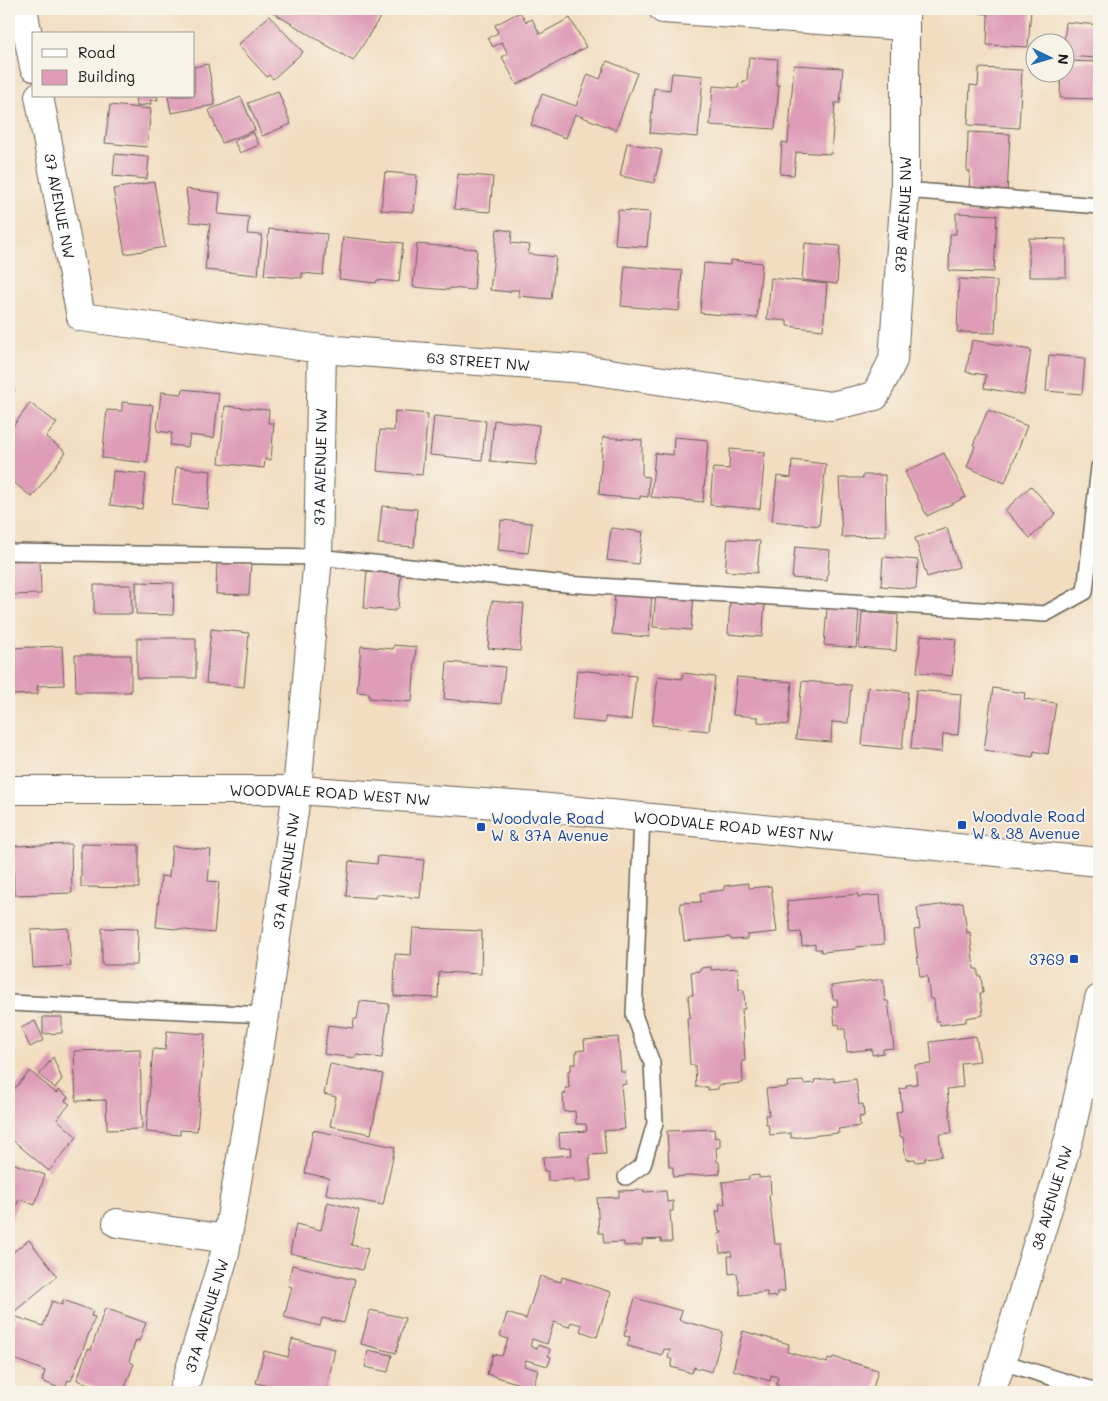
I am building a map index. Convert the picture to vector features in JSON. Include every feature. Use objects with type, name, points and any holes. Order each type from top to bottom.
[{"type":"street","points":[[23,9],[32,56]]},
{"type":"street","name":"37B AVENUE NW","points":[[663,9],[904,17],[905,190],[893,360],[875,396]]},
{"type":"street","name":"37 AVENUE NW","points":[[39,98],[81,317]]},
{"type":"street","name":"63 STREET NW","points":[[81,317],[322,349],[583,369],[831,406],[875,396]]},
{"type":"street","name":"37A AVENUE NW","points":[[183,1392],[225,1253],[265,1015],[298,790],[318,557],[322,349]]},
{"type":"street","name":"WOODVALE ROAD WEST NW","points":[[9,790],[298,790],[539,807],[1099,862]]},
{"type":"street","name":"38 AVENUE NW","points":[[990,1392],[1002,1362],[1070,1135],[1099,999]]},
{"type":"street","name":"37A AVENUE NW","points":[[117,1223],[227,1239]]},
{"type":"lane","points":[[905,190],[1099,206]]},
{"type":"lane","points":[[9,552],[318,557],[565,584],[1044,614],[1085,592],[1099,467]]},
{"type":"lane","points":[[626,1177],[643,1166],[656,1123],[652,1063],[634,1016],[642,818]]},
{"type":"lane","points":[[9,1003],[265,1015]]},
{"type":"lane","points":[[1002,1362],[1099,1392]]},
{"type":"building","points":[[267,9],[385,9],[353,61]]},
{"type":"building","points":[[979,9],[1031,9],[1029,32],[1026,32],[1026,47],[987,45],[988,14],[979,13]]},
{"type":"building","points":[[520,12],[526,22],[532,19],[540,34],[570,18],[586,47],[517,85],[502,57],[508,54],[502,42],[493,47],[488,38],[498,33],[495,25]]},
{"type":"building","points":[[269,16],[303,52],[273,79],[269,75],[267,77],[238,45]]},
{"type":"building","points":[[1066,22],[1099,25],[1097,58],[1076,57],[1076,32],[1065,32]]},
{"type":"building","points":[[749,57],[778,59],[776,85],[779,85],[775,129],[710,125],[713,86],[738,88],[739,83],[743,84],[743,81],[747,81]]},
{"type":"building","points":[[607,61],[637,73],[616,130],[575,114],[566,138],[531,125],[542,94],[576,106],[588,74],[600,79]]},
{"type":"building","points":[[1076,61],[1099,62],[1099,99],[1060,98],[1061,82],[1076,82]]},
{"type":"building","points":[[208,64],[215,105],[171,113],[168,98],[195,98],[195,67]]},
{"type":"building","points":[[794,65],[843,68],[840,103],[835,103],[831,154],[796,152],[794,175],[780,174],[782,142],[788,143]]},
{"type":"building","points":[[979,68],[1022,70],[1019,128],[968,125],[970,85],[978,86]]},
{"type":"building","points":[[672,73],[703,76],[698,137],[650,133],[654,88],[670,90]]},
{"type":"building","points":[[278,91],[291,124],[262,136],[248,103]]},
{"type":"building","points":[[241,97],[255,130],[222,143],[209,110]]},
{"type":"building","points":[[135,98],[158,98],[158,100],[150,100],[151,104],[136,106]]},
{"type":"building","points":[[110,105],[151,109],[147,147],[105,143]]},
{"type":"building","points":[[253,132],[259,145],[240,153],[234,141]]},
{"type":"building","points":[[968,132],[1010,134],[1007,194],[969,192],[970,171],[967,171]]},
{"type":"building","points":[[627,143],[662,150],[654,183],[620,176]]},
{"type":"building","points":[[115,154],[149,157],[147,179],[113,176]]},
{"type":"building","points":[[385,172],[417,175],[414,212],[381,210]]},
{"type":"building","points":[[458,174],[493,177],[490,212],[454,209]]},
{"type":"building","points":[[154,182],[165,247],[125,254],[113,189]]},
{"type":"building","points":[[186,189],[220,193],[218,214],[249,217],[247,234],[262,235],[258,275],[205,270],[210,224],[190,222]]},
{"type":"building","points":[[618,210],[650,212],[647,247],[615,245]]},
{"type":"building","points":[[956,213],[997,215],[994,272],[949,271],[950,234],[956,234]]},
{"type":"building","points":[[269,229],[327,234],[323,275],[302,273],[302,278],[264,275]]},
{"type":"building","points":[[497,229],[512,231],[511,243],[530,245],[528,254],[556,257],[551,299],[518,296],[519,290],[510,290],[510,292],[490,290]]},
{"type":"building","points":[[343,237],[403,243],[399,282],[377,280],[376,283],[339,279]]},
{"type":"building","points":[[1029,238],[1066,239],[1066,277],[1029,277]]},
{"type":"building","points":[[805,243],[840,246],[837,284],[802,280]]},
{"type":"building","points":[[417,244],[477,249],[474,290],[413,287]]},
{"type":"building","points":[[730,260],[762,263],[757,318],[700,313],[704,263],[730,265]]},
{"type":"building","points":[[625,266],[682,271],[679,311],[621,306]]},
{"type":"building","points":[[771,278],[827,284],[823,330],[787,326],[787,321],[767,319]]},
{"type":"building","points":[[959,279],[997,281],[995,333],[957,332]]},
{"type":"building","points":[[972,340],[1031,350],[1024,395],[984,388],[986,375],[966,372]]},
{"type":"building","points":[[1049,355],[1085,358],[1082,394],[1046,391]]},
{"type":"building","points":[[9,381],[15,391],[9,395]]},
{"type":"building","points":[[183,389],[219,393],[214,438],[190,435],[188,447],[170,445],[172,433],[157,431],[161,392],[182,394]]},
{"type":"building","points":[[122,402],[153,405],[147,463],[102,458],[107,410],[122,411]]},
{"type":"building","points":[[30,403],[57,423],[46,437],[66,452],[32,497],[9,479],[9,432]]},
{"type":"building","points":[[225,406],[269,410],[268,423],[274,423],[271,460],[265,459],[264,468],[219,463]]},
{"type":"building","points":[[988,410],[1027,426],[1005,483],[967,467],[975,446],[973,445]]},
{"type":"building","points":[[395,411],[428,414],[422,475],[377,471],[380,430],[394,431]]},
{"type":"building","points":[[434,416],[486,421],[482,460],[430,455]]},
{"type":"building","points":[[494,420],[539,425],[536,465],[490,461]]},
{"type":"building","points":[[603,437],[642,440],[642,476],[649,477],[648,497],[640,496],[640,499],[599,494]]},
{"type":"building","points":[[674,437],[708,440],[703,502],[651,497],[655,453],[673,455]]},
{"type":"building","points":[[730,449],[765,452],[760,509],[710,505],[713,468],[729,469]]},
{"type":"building","points":[[944,453],[966,497],[927,516],[905,472]]},
{"type":"building","points":[[792,460],[826,464],[819,526],[772,521],[777,476],[791,478]]},
{"type":"building","points":[[176,467],[211,471],[208,509],[172,505]]},
{"type":"building","points":[[113,471],[146,474],[142,509],[110,505]]},
{"type":"building","points":[[863,475],[885,475],[886,536],[842,537],[839,478],[863,478]]},
{"type":"building","points":[[1031,486],[1056,514],[1030,538],[1005,510]]},
{"type":"building","points":[[382,506],[417,509],[414,547],[378,544]]},
{"type":"building","points":[[501,520],[532,523],[528,553],[498,550]]},
{"type":"building","points":[[611,528],[643,532],[638,564],[607,560]]},
{"type":"building","points":[[947,528],[959,567],[927,577],[915,538]]},
{"type":"building","points":[[728,539],[760,541],[757,573],[725,571]]},
{"type":"building","points":[[795,547],[830,550],[827,581],[792,578]]},
{"type":"building","points":[[883,557],[918,560],[916,589],[881,586]]},
{"type":"building","points":[[40,560],[41,594],[9,595],[9,561]]},
{"type":"building","points":[[217,561],[251,562],[249,595],[216,594]]},
{"type":"building","points":[[367,571],[401,576],[398,609],[395,609],[395,611],[364,608]]},
{"type":"building","points":[[136,582],[174,583],[173,615],[136,614]]},
{"type":"building","points":[[94,585],[131,585],[132,614],[94,614]]},
{"type":"building","points":[[615,590],[652,593],[649,637],[612,634]]},
{"type":"building","points":[[656,592],[694,595],[691,630],[653,627]]},
{"type":"building","points":[[492,601],[524,604],[520,651],[488,648]]},
{"type":"building","points":[[730,601],[765,604],[762,637],[728,634]]},
{"type":"building","points":[[827,608],[859,611],[856,648],[824,645]]},
{"type":"building","points":[[862,612],[898,615],[896,651],[859,648]]},
{"type":"building","points":[[211,629],[249,633],[244,687],[206,683]]},
{"type":"building","points":[[921,635],[956,639],[952,676],[917,672]]},
{"type":"building","points":[[137,638],[196,638],[196,678],[137,678]]},
{"type":"building","points":[[394,645],[416,647],[412,702],[369,698],[369,693],[357,692],[361,646],[393,649]]},
{"type":"building","points":[[62,646],[64,685],[37,686],[38,694],[11,695],[10,648]]},
{"type":"building","points":[[75,655],[131,655],[131,692],[76,692]]},
{"type":"building","points":[[447,662],[505,667],[501,704],[444,699]]},
{"type":"building","points":[[577,670],[636,676],[631,720],[605,717],[605,723],[572,720]]},
{"type":"building","points":[[683,673],[715,677],[709,731],[652,725],[658,676],[682,679]]},
{"type":"building","points":[[737,677],[792,682],[788,725],[758,722],[758,717],[733,715]]},
{"type":"building","points":[[802,681],[851,685],[848,723],[832,722],[831,742],[796,739]]},
{"type":"building","points":[[868,687],[908,692],[902,749],[862,745]]},
{"type":"building","points":[[993,688],[1025,693],[1024,699],[1056,703],[1048,754],[1034,751],[1033,757],[984,750]]},
{"type":"building","points":[[916,690],[961,694],[958,735],[943,734],[942,752],[911,749]]},
{"type":"building","points":[[71,844],[72,893],[14,895],[13,846]]},
{"type":"building","points":[[81,844],[139,845],[139,888],[81,887]]},
{"type":"building","points":[[172,846],[211,850],[208,881],[219,882],[214,933],[156,927],[161,876],[169,877]]},
{"type":"building","points":[[378,856],[424,860],[420,898],[376,894],[375,898],[346,896],[349,861],[377,864]]},
{"type":"building","points":[[748,883],[749,888],[771,886],[777,932],[747,935],[747,939],[731,940],[730,937],[684,941],[680,903],[701,902],[700,893],[724,890],[724,886]]},
{"type":"building","points":[[858,894],[858,897],[880,895],[884,944],[821,952],[821,949],[815,949],[815,944],[802,946],[801,932],[791,933],[787,901]]},
{"type":"building","points":[[963,902],[967,933],[970,932],[974,969],[978,969],[978,976],[981,976],[983,993],[980,993],[983,1015],[966,1018],[966,1022],[940,1025],[939,1021],[936,1021],[934,999],[930,999],[927,976],[920,977],[914,930],[920,929],[917,908]]},
{"type":"building","points":[[68,928],[71,966],[33,968],[31,930]]},
{"type":"building","points":[[102,928],[138,929],[137,965],[102,965]]},
{"type":"building","points":[[413,928],[482,931],[481,974],[439,972],[438,998],[394,996],[395,954],[411,955]]},
{"type":"building","points":[[711,967],[711,970],[738,968],[739,990],[744,990],[745,1009],[742,1009],[745,1061],[742,1061],[743,1083],[718,1085],[718,1089],[708,1090],[708,1087],[696,1087],[695,1065],[690,1065],[687,1018],[690,1017],[688,995],[693,995],[691,972],[700,971],[700,968]]},
{"type":"building","points":[[883,979],[894,1048],[883,1049],[883,1053],[872,1055],[872,1049],[847,1052],[845,1029],[840,1029],[839,1024],[835,1025],[833,1007],[838,1006],[837,999],[833,999],[831,986]]},
{"type":"building","points":[[360,1001],[389,1004],[382,1058],[356,1055],[355,1058],[324,1054],[328,1025],[353,1028],[354,1019],[357,1019]]},
{"type":"building","points":[[43,1017],[62,1017],[62,1033],[43,1034]]},
{"type":"building","points":[[35,1021],[44,1040],[30,1047],[21,1028]]},
{"type":"building","points":[[167,1031],[205,1034],[197,1131],[180,1130],[180,1135],[146,1132],[153,1049],[165,1050]]},
{"type":"building","points":[[976,1036],[980,1061],[961,1063],[963,1087],[947,1089],[952,1133],[939,1134],[942,1156],[925,1158],[925,1161],[916,1162],[915,1159],[906,1160],[903,1137],[900,1137],[896,1112],[902,1111],[900,1089],[906,1088],[906,1085],[917,1084],[915,1065],[932,1064],[930,1042]]},
{"type":"building","points":[[618,1037],[621,1072],[625,1072],[626,1084],[621,1085],[625,1129],[604,1131],[606,1154],[589,1155],[591,1180],[574,1182],[574,1179],[548,1181],[548,1171],[544,1171],[543,1157],[572,1155],[571,1147],[560,1148],[559,1133],[587,1131],[586,1124],[576,1124],[575,1111],[564,1112],[563,1094],[566,1094],[565,1088],[569,1088],[568,1071],[571,1070],[571,1064],[576,1064],[576,1051],[585,1050],[584,1040]]},
{"type":"building","points":[[140,1049],[142,1129],[107,1130],[106,1100],[76,1101],[74,1051]]},
{"type":"building","points":[[53,1057],[62,1079],[55,1088],[39,1075]]},
{"type":"building","points":[[330,1064],[383,1074],[371,1134],[330,1126],[336,1097],[324,1094]]},
{"type":"building","points":[[30,1071],[56,1093],[59,1090],[68,1097],[65,1101],[70,1104],[57,1119],[77,1137],[49,1171],[9,1137],[9,1095]]},
{"type":"building","points":[[834,1078],[834,1082],[856,1079],[859,1105],[863,1104],[864,1116],[859,1117],[860,1126],[838,1129],[839,1133],[791,1138],[791,1133],[770,1135],[765,1115],[769,1115],[766,1089],[788,1087],[787,1082],[803,1081],[804,1084],[815,1083],[814,1080]]},
{"type":"building","points":[[714,1129],[715,1138],[720,1137],[720,1147],[716,1148],[720,1174],[673,1177],[673,1167],[669,1167],[667,1131]]},
{"type":"building","points":[[313,1130],[395,1147],[383,1205],[326,1194],[329,1178],[305,1173]]},
{"type":"building","points":[[9,1162],[45,1175],[35,1205],[19,1199],[9,1228]]},
{"type":"building","points":[[759,1175],[759,1178],[770,1177],[771,1194],[769,1195],[775,1244],[781,1244],[785,1291],[777,1292],[777,1296],[767,1297],[767,1292],[740,1295],[737,1273],[729,1274],[728,1256],[732,1256],[731,1252],[720,1253],[718,1234],[722,1233],[722,1231],[719,1232],[716,1211],[720,1211],[719,1204],[725,1204],[722,1182],[749,1179],[749,1176]]},
{"type":"building","points":[[644,1190],[644,1192],[666,1191],[667,1202],[673,1201],[673,1211],[670,1211],[672,1242],[661,1242],[661,1239],[642,1240],[642,1245],[624,1246],[624,1242],[604,1243],[603,1233],[599,1233],[597,1198],[619,1197],[619,1191]]},
{"type":"building","points":[[328,1202],[359,1210],[351,1245],[368,1249],[362,1270],[290,1253],[296,1224],[321,1230]]},
{"type":"building","points":[[29,1240],[57,1276],[9,1316],[9,1255]]},
{"type":"building","points":[[292,1265],[355,1280],[344,1323],[322,1318],[320,1326],[284,1317],[292,1287],[288,1286]]},
{"type":"building","points":[[540,1276],[561,1282],[562,1277],[611,1292],[597,1337],[580,1331],[582,1325],[571,1322],[569,1327],[554,1322],[547,1344],[532,1339],[530,1346],[537,1349],[538,1345],[550,1349],[548,1356],[551,1357],[548,1366],[526,1360],[524,1366],[538,1370],[533,1388],[487,1374],[493,1354],[502,1356],[508,1339],[500,1336],[507,1313],[526,1319]]},
{"type":"building","points":[[635,1298],[682,1311],[679,1320],[723,1332],[712,1372],[694,1367],[692,1373],[671,1367],[673,1360],[668,1358],[670,1350],[664,1349],[662,1355],[627,1346],[630,1337],[624,1336]]},
{"type":"building","points":[[63,1300],[93,1311],[91,1316],[95,1317],[71,1381],[68,1380],[64,1390],[42,1381],[45,1371],[9,1357],[9,1340],[17,1317],[43,1326],[52,1301],[62,1305]]},
{"type":"building","points":[[105,1308],[146,1323],[139,1341],[136,1340],[129,1361],[134,1364],[123,1392],[111,1392],[77,1380],[88,1349],[91,1350]]},
{"type":"building","points":[[370,1310],[405,1318],[396,1353],[361,1344]]},
{"type":"building","points":[[743,1331],[789,1344],[787,1352],[827,1363],[828,1359],[832,1360],[833,1357],[878,1370],[872,1392],[787,1392],[778,1390],[779,1386],[776,1385],[778,1377],[771,1375],[770,1381],[733,1370]]},
{"type":"building","points":[[292,1339],[335,1349],[326,1392],[293,1392],[256,1383],[264,1351],[288,1357]]},
{"type":"building","points":[[368,1350],[392,1355],[388,1372],[365,1367]]},
{"type":"place","name":"Woodvale Road W & 38 Avenue","points":[[962,825]]},
{"type":"place","name":"Woodvale Road W & 37A Avenue","points":[[481,827]]},
{"type":"place","name":"3769","points":[[1074,959]]}]
